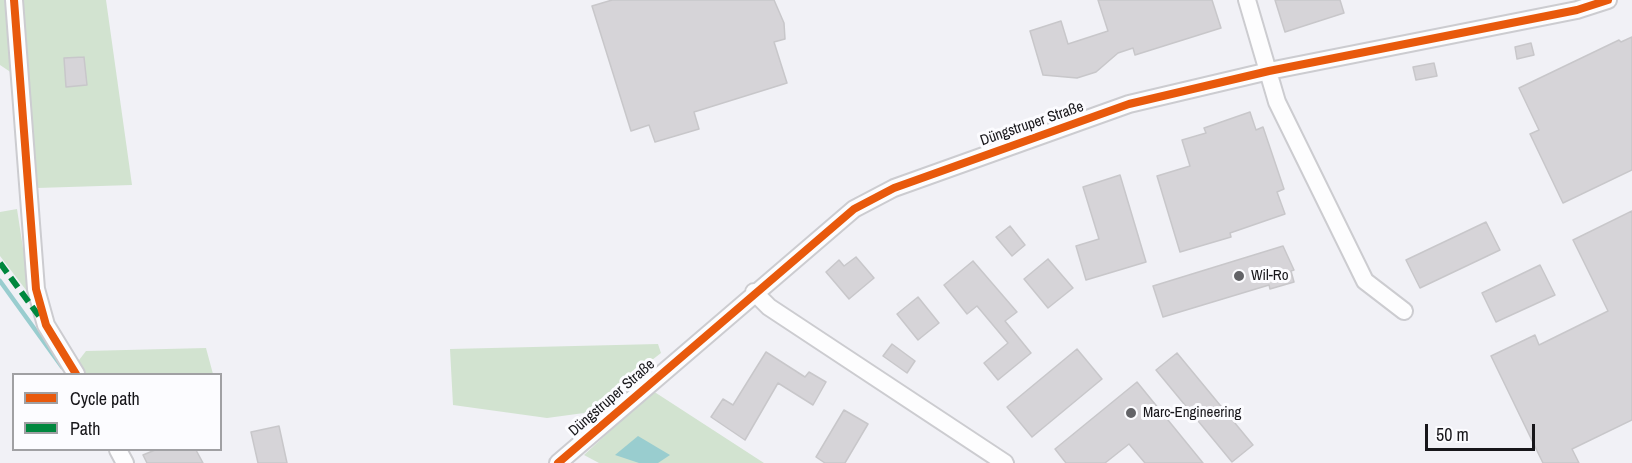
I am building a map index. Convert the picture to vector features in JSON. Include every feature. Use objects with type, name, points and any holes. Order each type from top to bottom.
[{"type":"street","points":[[14,0],[36,289],[46,325],[75,373]]},
{"type":"street","points":[[1247,0],[1277,102],[1365,281],[1404,311]]},
{"type":"street","name":"Düngstruper Straße","points":[[558,463],[854,208],[894,188],[1129,104],[1269,71],[1576,10],[1608,0]]},
{"type":"street","points":[[754,292],[769,307],[1005,463]]},
{"type":"green space","points":[[0,0],[10,0],[15,75],[0,65]]},
{"type":"green space","points":[[17,0],[106,0],[132,185],[37,188]]},
{"type":"green space","points":[[17,209],[23,248],[33,284],[29,294],[0,256],[0,212]]},
{"type":"green space","points":[[658,344],[661,353],[584,413],[547,418],[453,405],[450,349]]},
{"type":"green space","points":[[206,348],[213,373],[82,373],[76,364],[86,351]]},
{"type":"green space","points":[[653,391],[764,463],[599,463],[584,455]]},
{"type":"water","points":[[638,436],[670,455],[658,463],[639,463],[615,455]]},
{"type":"building","points":[[612,0],[774,0],[784,23],[785,39],[774,42],[787,83],[694,112],[699,129],[655,142],[649,125],[631,131],[592,6]]},
{"type":"building","points":[[1098,0],[1212,0],[1221,28],[1135,55],[1133,48],[1118,53],[1096,72],[1077,78],[1043,75],[1030,31],[1061,21],[1068,44],[1108,31]]},
{"type":"building","points":[[1275,0],[1340,0],[1344,13],[1285,32]]},
{"type":"building","points":[[1632,37],[1632,170],[1563,203],[1530,134],[1539,130],[1519,88],[1619,40],[1621,42]]},
{"type":"building","points":[[1531,43],[1534,55],[1517,59],[1515,47]]},
{"type":"building","points":[[84,57],[87,85],[66,87],[64,58]]},
{"type":"building","points":[[1434,63],[1437,76],[1416,80],[1413,67]]},
{"type":"building","points":[[1250,112],[1256,130],[1263,127],[1284,189],[1277,192],[1285,214],[1230,233],[1231,237],[1180,252],[1157,176],[1190,166],[1182,140],[1206,133],[1204,128]]},
{"type":"building","points":[[1120,175],[1146,262],[1086,280],[1076,246],[1099,239],[1083,187]]},
{"type":"building","points":[[1632,211],[1632,420],[1572,449],[1579,463],[1543,463],[1491,356],[1535,335],[1539,345],[1608,311],[1573,240]]},
{"type":"building","points":[[1486,222],[1500,250],[1420,288],[1406,260]]},
{"type":"building","points":[[1010,226],[1025,245],[1012,256],[996,237]]},
{"type":"building","name":"Wil-Ro","points":[[1283,246],[1294,270],[1291,271],[1294,282],[1270,289],[1269,285],[1163,317],[1153,286]]},
{"type":"building","points":[[856,257],[874,278],[849,299],[826,272],[839,260],[844,266]]},
{"type":"building","points":[[1048,259],[1073,288],[1048,308],[1024,279]]},
{"type":"building","points":[[973,261],[1017,312],[1005,321],[1031,353],[998,380],[984,363],[1008,343],[977,306],[967,314],[944,285]]},
{"type":"building","points":[[1540,265],[1555,295],[1496,322],[1482,293]]},
{"type":"building","points":[[918,297],[939,323],[918,340],[897,314]]},
{"type":"building","points":[[892,344],[915,361],[907,373],[883,356]]},
{"type":"building","points":[[1077,349],[1102,379],[1032,437],[1007,407]]},
{"type":"building","points":[[766,352],[805,377],[809,372],[826,382],[813,405],[778,383],[745,440],[711,417],[723,399],[733,405]]},
{"type":"building","points":[[1177,353],[1253,445],[1232,462],[1156,370]]},
{"type":"building","name":"Marc-Engineering","points":[[1137,382],[1203,463],[1145,463],[1129,444],[1105,463],[1066,463],[1055,449]]},
{"type":"building","points":[[844,410],[868,424],[845,463],[825,463],[816,457]]},
{"type":"building","points":[[279,426],[287,463],[258,463],[251,432]]},
{"type":"building","points":[[153,451],[197,451],[203,463],[147,463],[143,455]]},
{"type":"waterway","points":[[0,281],[62,367]]},
{"type":"marked path","points":[[0,263],[39,316]]},
{"type":"cycle path","points":[[14,0],[36,289],[46,325],[75,373]]},
{"type":"cycle path","points":[[558,463],[854,209],[894,188],[1129,104],[1269,71],[1577,10],[1608,0]]},
{"type":"place","name":"Wil-Ro","points":[[1239,276]]},
{"type":"place","name":"Marc-Engineering","points":[[1131,413]]}]
